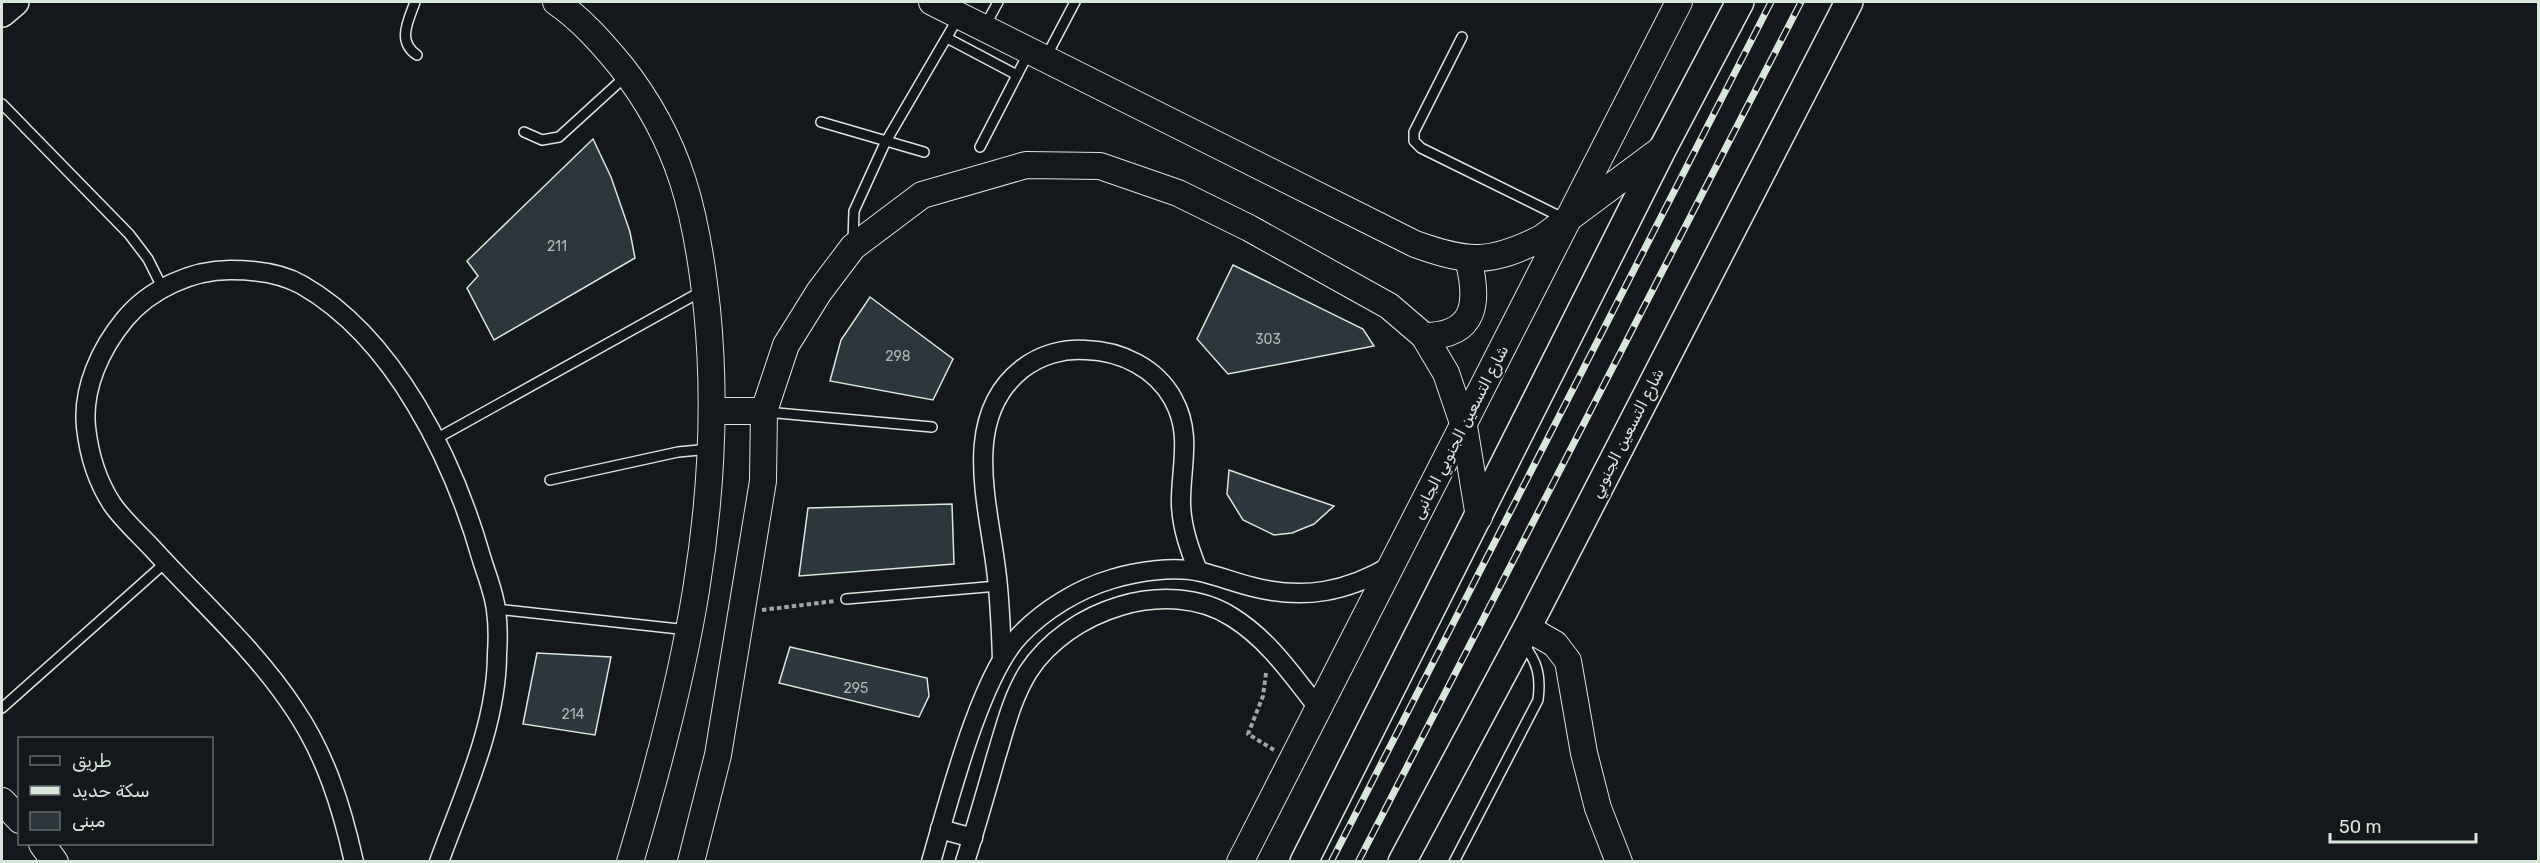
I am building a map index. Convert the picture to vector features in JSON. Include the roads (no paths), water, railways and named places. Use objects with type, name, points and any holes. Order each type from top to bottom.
[{"type":"main road","points":[[2,13],[15,2]]},
{"type":"main road","points":[[1304,861],[1663,148],[1740,2]]},
{"type":"main road","name":"شارع التسعين الجنوبي","points":[[1402,861],[1524,634],[1849,2]]},
{"type":"street","points":[[556,2],[602,44],[627,75],[664,132],[685,183],[699,235],[705,289],[713,411],[711,484],[702,558],[669,721],[630,861]]},
{"type":"street","points":[[932,2],[1415,244],[1468,260],[1519,249],[1568,221],[1663,148]]},
{"type":"street","name":"شارع التسعين الجنوبي الجانبى","points":[[1240,861],[1679,2]]},
{"type":"street","points":[[691,861],[718,755],[763,481],[764,411],[786,345],[819,292],[853,247],[922,195],[1026,165],[1100,166],[1178,193],[1249,228],[1389,306],[1424,336],[1446,373],[1464,426],[1479,517]]},
{"type":"street","points":[[1424,336],[1442,336],[1458,328],[1470,315],[1475,298],[1468,260]]},
{"type":"street","points":[[354,861],[342,808],[322,757],[295,709],[261,666],[113,506],[93,467],[85,424],[90,380],[108,340],[132,311],[164,289],[181,279],[214,270],[258,270],[300,284],[336,308],[365,337],[398,379],[449,466],[476,537],[496,609],[498,657],[493,699],[473,770],[439,861]]},
{"type":"street","points":[[1002,659],[998,586],[983,464],[988,417],[998,395],[1016,374],[1040,358],[1069,350],[1100,351],[1128,359],[1154,375],[1165,385],[1174,400],[1185,434],[1185,462],[1181,490],[1183,521],[1198,571]]},
{"type":"street","points":[[713,411],[764,411]]},
{"type":"street","points":[[931,861],[977,717],[1002,659],[1019,635],[1067,598],[1095,584],[1126,575],[1198,571],[1281,594],[1310,594],[1340,590],[1393,564]]},
{"type":"street","points":[[965,861],[1010,710],[1029,672],[1056,641],[1091,618],[1125,604],[1161,599],[1197,603],[1231,616],[1260,638],[1319,709]]},
{"type":"street","points":[[1524,634],[1555,644],[1568,660],[1598,808],[1619,861]]},
{"type":"street","points":[[2,801],[18,818]]},
{"type":"street","points":[[940,829],[973,838]]},
{"type":"street","points":[[43,845],[55,861]]},
{"type":"lane","points":[[416,2],[404,37],[409,48],[417,55]]},
{"type":"lane","points":[[984,28],[998,2]]},
{"type":"lane","points":[[980,147],[1017,75],[1037,55],[1075,2]]},
{"type":"lane","points":[[853,247],[854,211],[885,143],[959,16]]},
{"type":"lane","points":[[1462,37],[1414,132],[1413,141],[1421,148],[1568,221]]},
{"type":"lane","points":[[947,38],[1017,75]]},
{"type":"lane","points":[[524,132],[542,140],[559,137],[627,75]]},
{"type":"lane","points":[[2,104],[129,234],[148,259],[164,289]]},
{"type":"lane","points":[[821,122],[885,143],[924,152]]},
{"type":"lane","points":[[434,440],[705,289]]},
{"type":"lane","points":[[764,411],[932,427]]},
{"type":"lane","points":[[550,480],[678,452],[712,449]]},
{"type":"lane","points":[[2,708],[165,563]]},
{"type":"lane","points":[[846,599],[998,586]]},
{"type":"lane","points":[[496,609],[689,630]]},
{"type":"lane","points":[[1454,861],[1538,700],[1541,678],[1524,634]]},
{"type":"railway","points":[[1331,862],[1771,2]]},
{"type":"railway","points":[[1358,862],[1801,2]]}]
